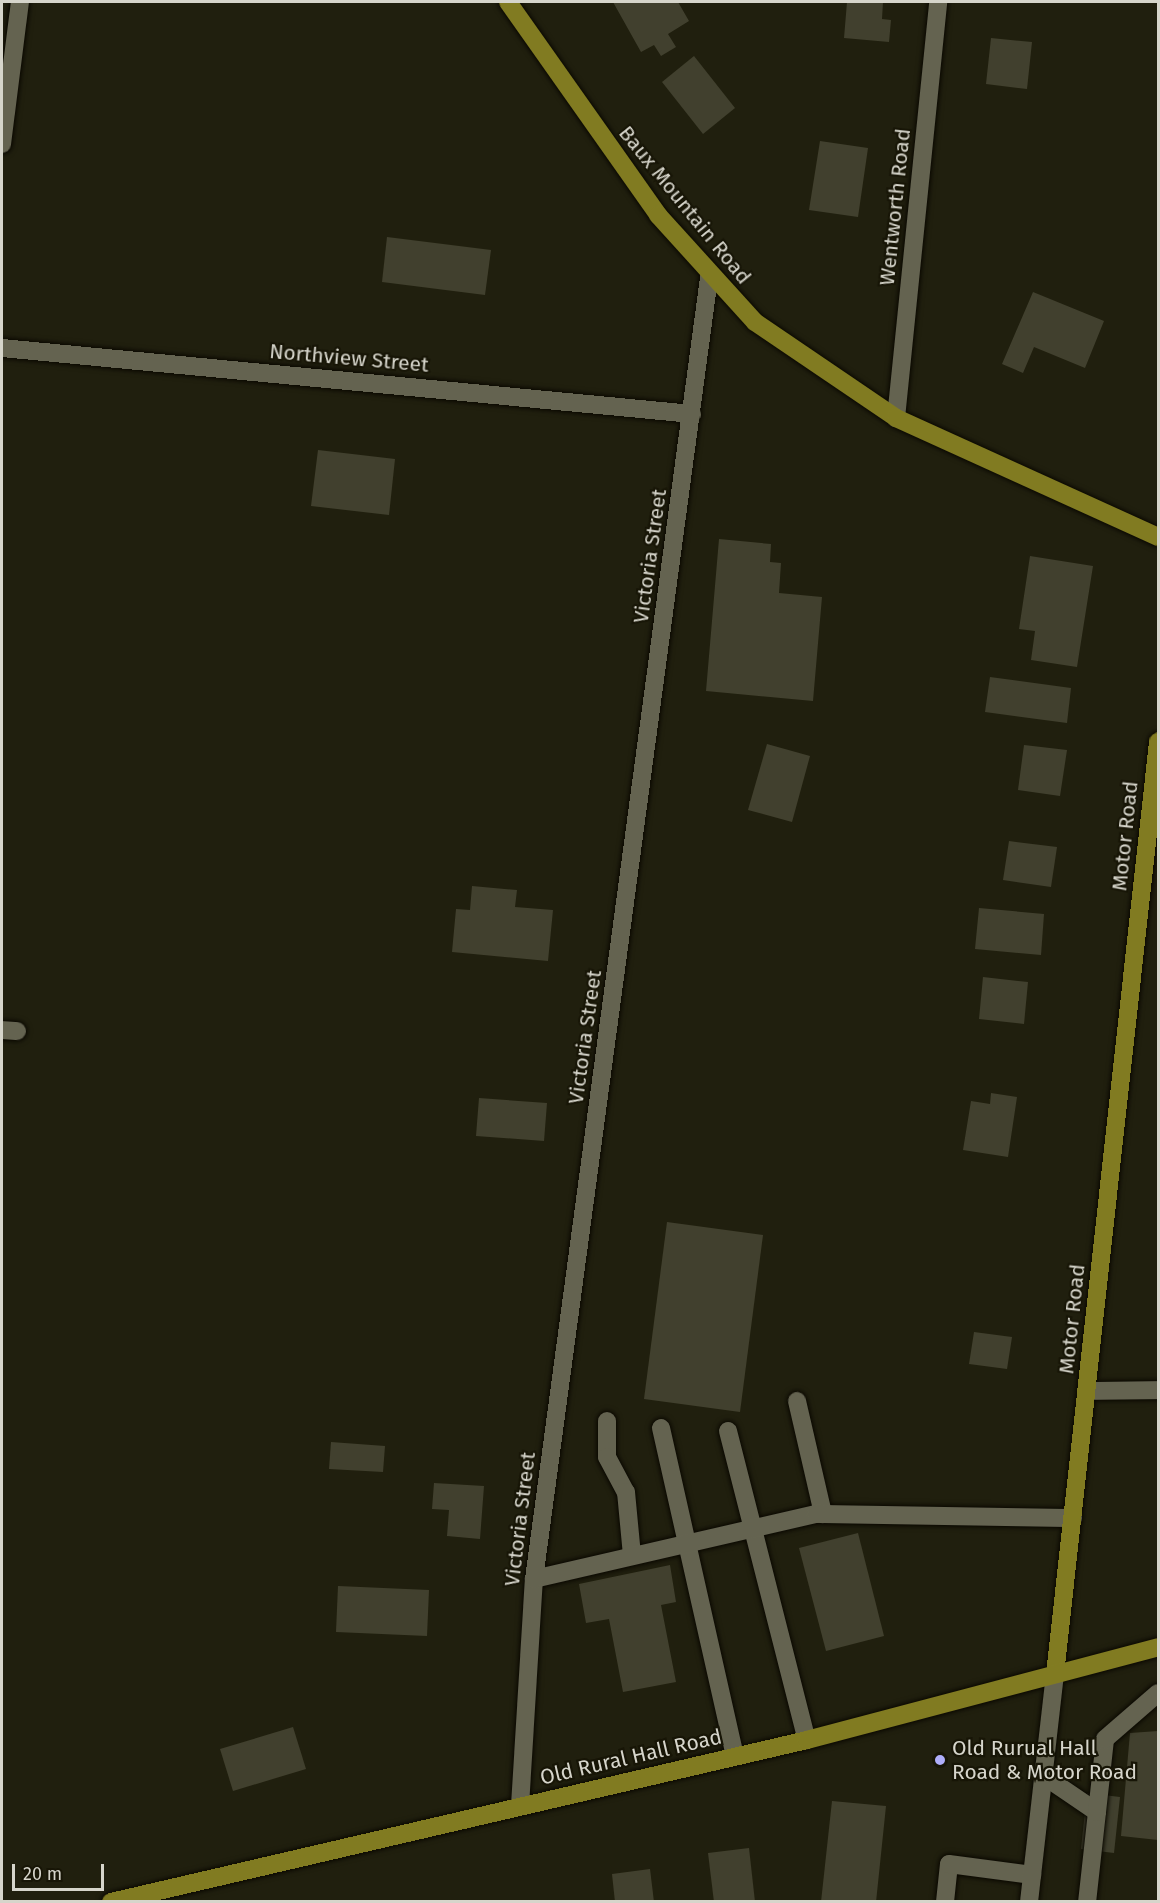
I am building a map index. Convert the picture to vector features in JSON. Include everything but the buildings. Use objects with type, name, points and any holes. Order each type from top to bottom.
[{"type":"main road","name":"Baux Mountain Road","points":[[508,2],[612,152],[709,277],[787,349],[896,418],[1158,537]]},
{"type":"main road","name":"Motor Road","points":[[1055,1674],[1158,742]]},
{"type":"main road","name":"Old Rural Hall Road","points":[[111,1902],[807,1740],[1158,1647]]},
{"type":"street","points":[[2,144],[20,2]]},
{"type":"street","name":"Wentworth Road","points":[[896,418],[938,2]]},
{"type":"street","name":"Victoria Street","points":[[520,1806],[534,1579],[709,277]]},
{"type":"street","name":"Northview Street","points":[[2,348],[692,414]]},
{"type":"street","points":[[1087,1391],[1158,1390]]},
{"type":"street","points":[[797,1401],[823,1514]]},
{"type":"street","points":[[607,1421],[607,1457],[626,1492],[632,1555]]},
{"type":"street","points":[[661,1428],[684,1543],[735,1756]]},
{"type":"street","points":[[728,1431],[807,1740]]},
{"type":"street","points":[[534,1579],[752,1526],[823,1514],[1073,1518]]},
{"type":"street","name":"Motor Road","points":[[1029,1902],[1055,1674]]},
{"type":"street","points":[[1087,1902],[1105,1739],[1158,1693]]},
{"type":"street","points":[[1044,1776],[1097,1812]]},
{"type":"street","points":[[945,1902],[949,1864],[1032,1875]]},
{"type":"place","name":"Old Rurual Hall Road & Motor Road","points":[[940,1760]]}]
